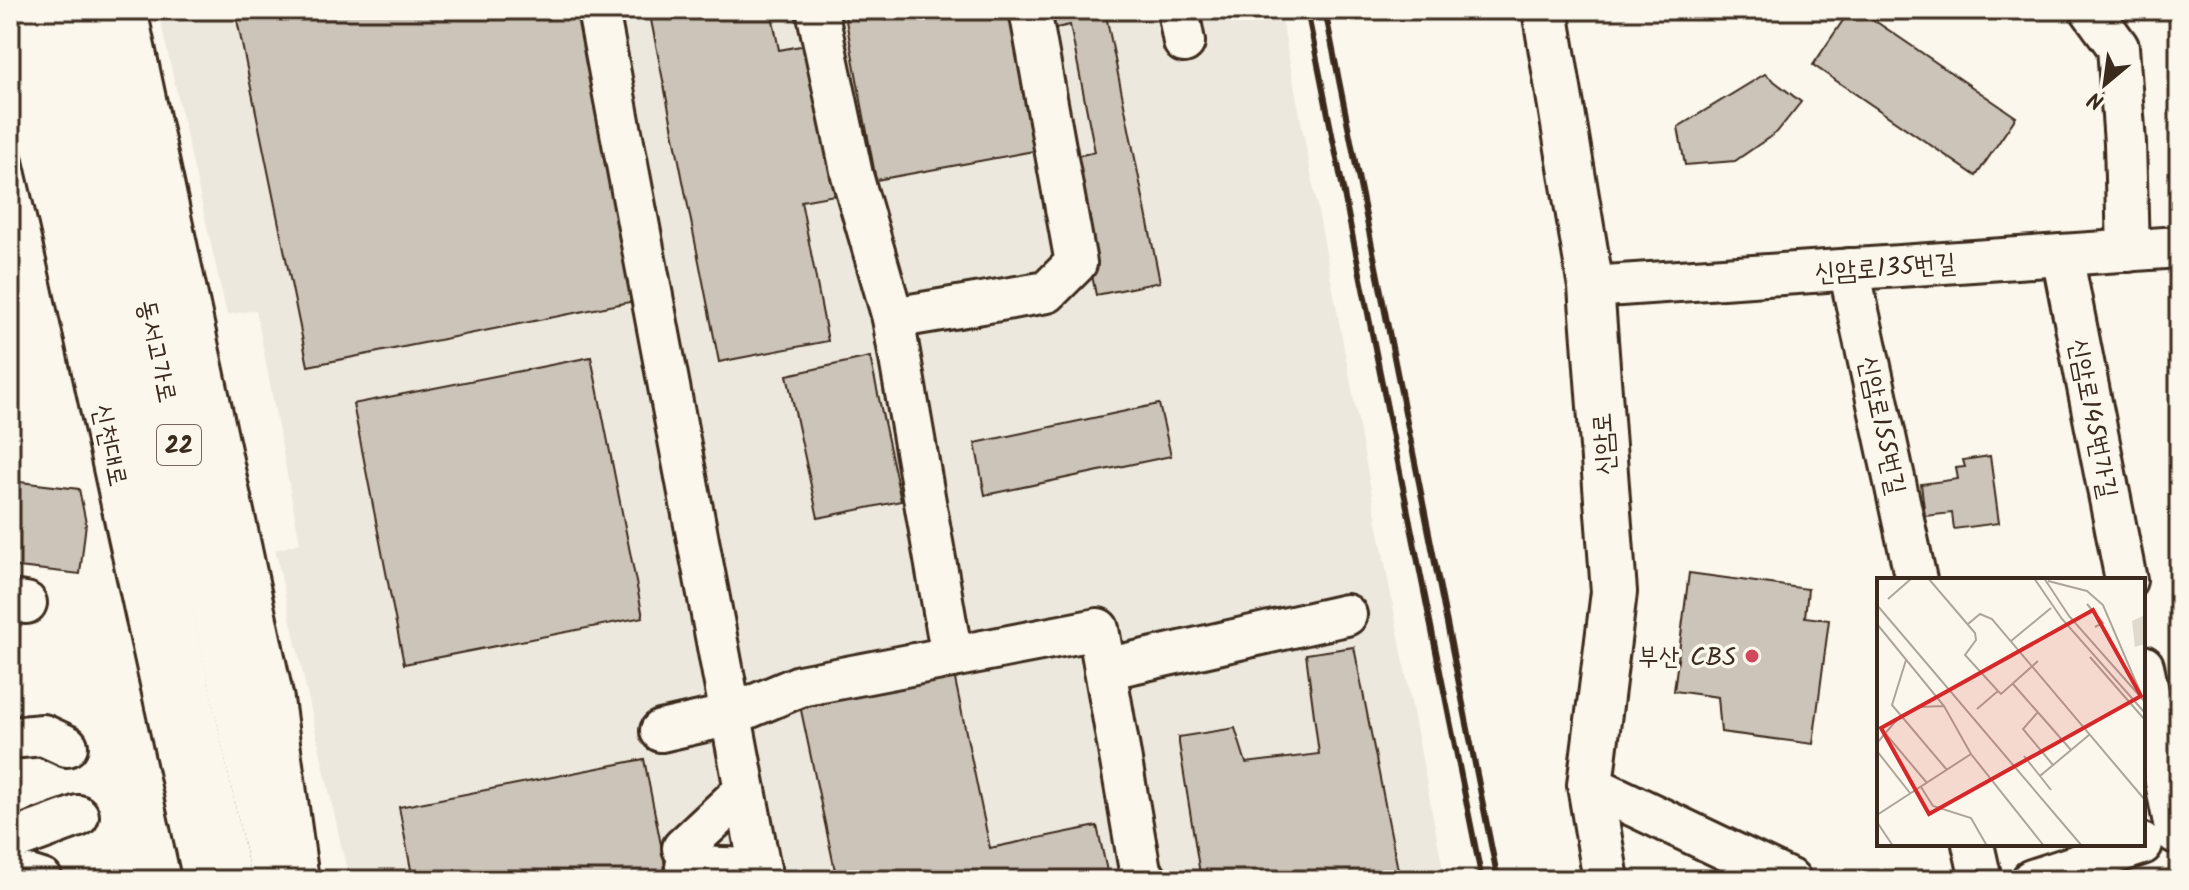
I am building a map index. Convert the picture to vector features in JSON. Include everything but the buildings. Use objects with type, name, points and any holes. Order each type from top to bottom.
[{"type":"main road","name":"신천대로","points":[[13,10],[206,880]]},
{"type":"main road","name":"동서고가로","points":[[40,10],[229,880]]},
{"type":"main road","name":"동서고가로","points":[[83,10],[274,880]]},
{"type":"main road","points":[[124,10],[271,700],[296,880]]},
{"type":"main road","name":"신암로","points":[[1545,10],[1591,287],[1614,592],[1590,785],[1606,880]]},
{"type":"street","points":[[598,10],[761,874],[684,858],[745,790]]},
{"type":"street","points":[[817,10],[852,175],[893,318],[952,657]]},
{"type":"street","points":[[893,318],[1047,292],[1076,263],[1030,10]]},
{"type":"street","points":[[2091,10],[2118,47],[2128,251]]},
{"type":"street","name":"신암로135번길","points":[[1591,287],[2179,247]]},
{"type":"street","name":"신암로145번가길","points":[[2062,255],[2126,578]]},
{"type":"street","name":"신암로155번길","points":[[1849,269],[1916,578]]},
{"type":"street","points":[[1105,669],[1346,615]]},
{"type":"street","points":[[661,731],[731,715],[800,686],[1098,629],[1141,876],[1147,880]]},
{"type":"street","points":[[2145,686],[2160,838]]},
{"type":"street","points":[[10,738],[43,735],[67,746]]},
{"type":"street","points":[[1590,785],[1790,880]]},
{"type":"street","points":[[10,841],[78,816]]},
{"type":"street","points":[[1973,846],[1981,880]]},
{"type":"street","points":[[2032,880],[2136,846]]},
{"type":"street","points":[[10,880],[29,876],[42,880]]},
{"type":"shaded area","points":[[158,10],[1280,10],[1445,880],[349,880],[275,550],[300,543],[256,310],[227,315]]},
{"type":"railway","points":[[1307,10],[1482,880]]},
{"type":"railway","points":[[1325,10],[1498,880]]},
{"type":"place","name":"부산 CBS","points":[[1752,656]]}]
